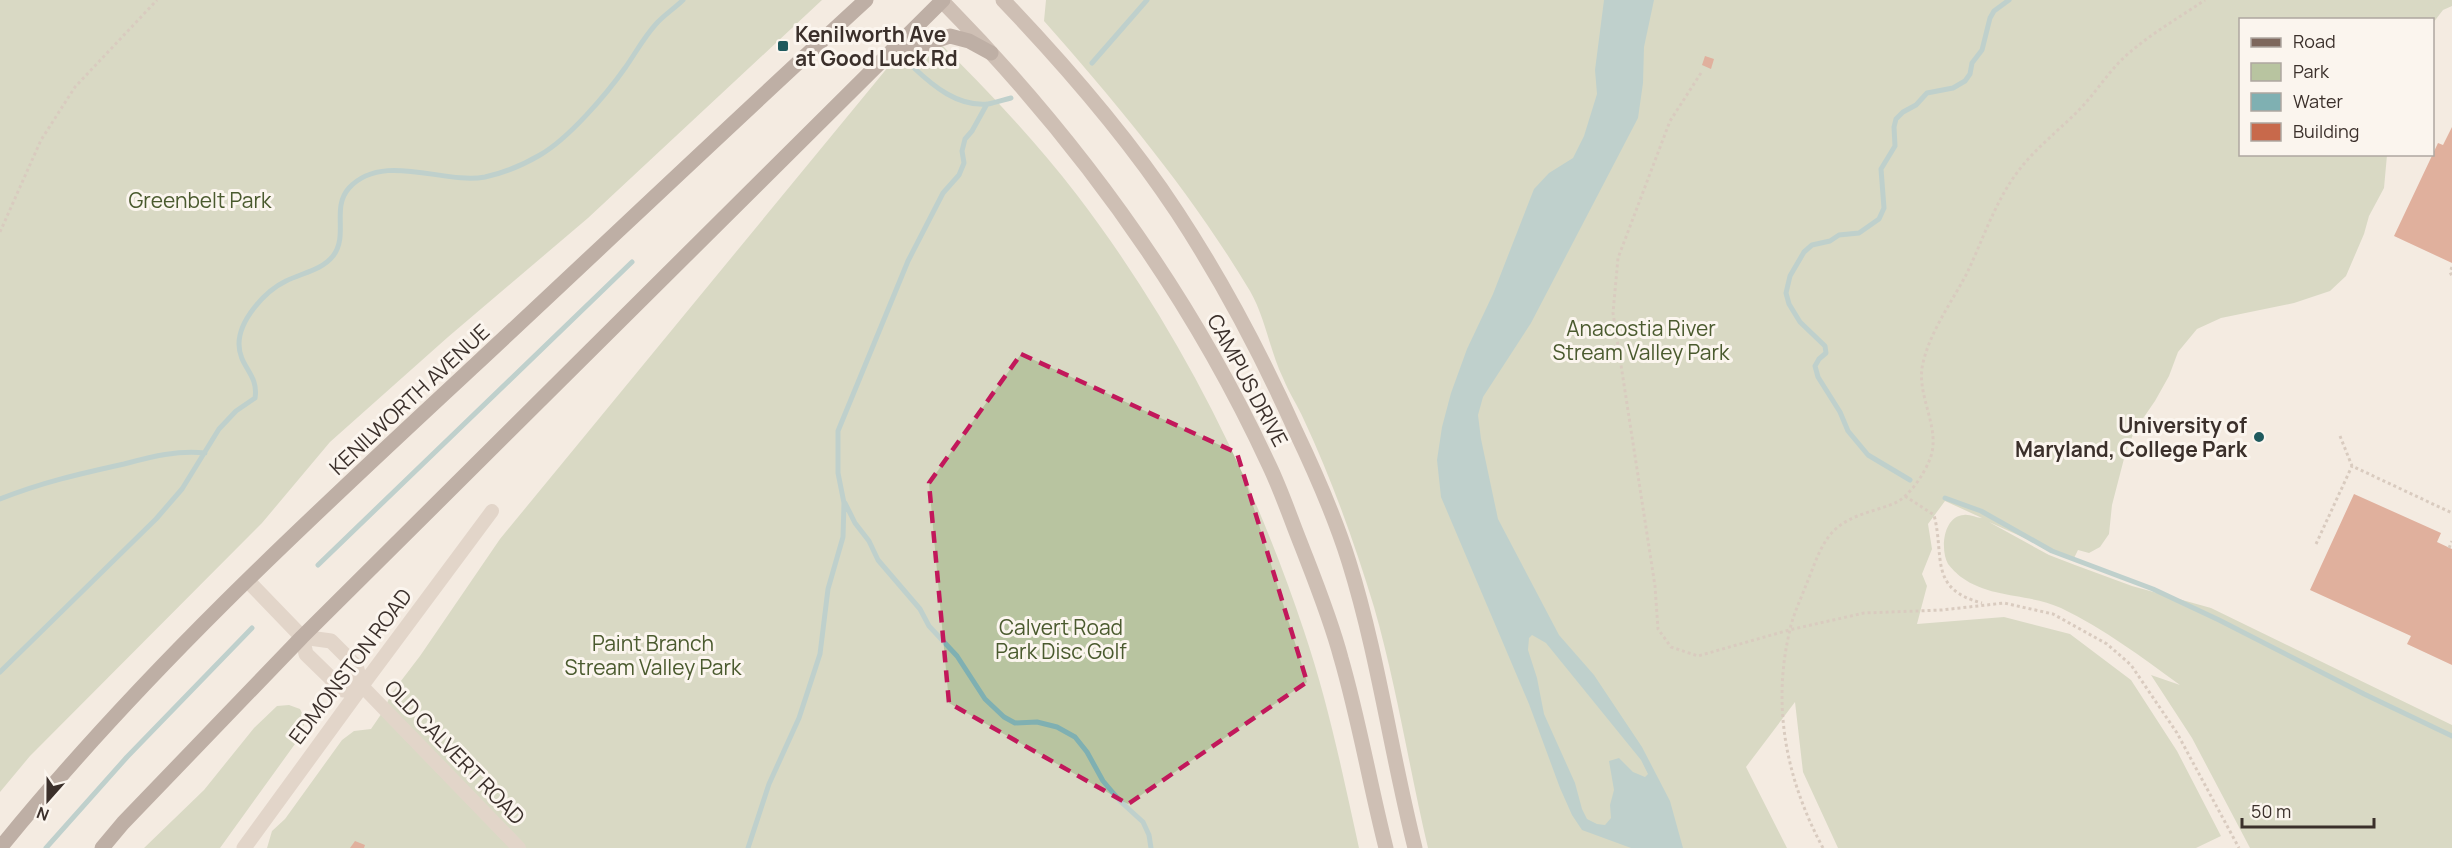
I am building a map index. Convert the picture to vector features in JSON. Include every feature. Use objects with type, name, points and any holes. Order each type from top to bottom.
[{"type":"main road","name":"KENILWORTH AVENUE","points":[[0,848],[70,763],[148,680],[248,581],[378,455],[866,0]]},
{"type":"main road","name":"CAMPUS DRIVE","points":[[942,0],[1070,143],[1106,190],[1174,288],[1244,414],[1284,500],[1341,657],[1386,848]]},
{"type":"main road","points":[[102,848],[123,823],[302,637],[942,0]]},
{"type":"main road","name":"CAMPUS DRIVE","points":[[1003,0],[1082,87],[1149,171],[1210,264],[1273,379],[1313,468],[1348,560],[1383,701],[1415,848]]},
{"type":"main road","points":[[881,61],[950,36],[969,41],[990,53]]},
{"type":"street","name":"EDMONSTON ROAD","points":[[244,848],[492,511]]},
{"type":"street","name":"OLD CALVERT ROAD","points":[[248,581],[302,637],[306,654],[343,690],[362,686]]},
{"type":"street","name":"OLD CALVERT ROAD","points":[[302,637],[331,641],[356,666],[362,686],[519,848]]},
{"type":"path","points":[[0,232],[41,140],[75,87],[157,0]]},
{"type":"path","points":[[1823,848],[1806,814],[1784,745],[1783,672],[1790,630],[1814,565],[1827,540],[1837,527],[1874,509],[1896,502],[1906,494],[1931,457],[1933,434],[1923,390],[1922,364],[1930,341],[1966,273],[1997,206],[2020,169],[2094,94],[2128,53],[2205,0]]},
{"type":"path","points":[[1701,72],[1670,121],[1618,258],[1613,313],[1655,586],[1658,629],[1671,647],[1698,656],[1790,630],[1864,613],[2004,603],[2053,614],[2108,644],[2131,665],[2177,733],[2239,848]]},
{"type":"path","points":[[2452,267],[2450,272],[2452,276]]},
{"type":"path","points":[[2340,436],[2352,466],[2452,513]]},
{"type":"path","points":[[2316,544],[2352,466]]},
{"type":"path","points":[[1906,494],[1934,515],[1942,574],[1948,585],[1969,599],[1987,604]]},
{"type":"path","points":[[2449,548],[2452,541]]},
{"type":"highlighted area","points":[[1021,354],[1237,453],[1307,682],[1128,804],[949,703],[929,483]]},
{"type":"green space","name":"Greenbelt Park","points":[[0,0],[822,0],[588,218],[448,337],[330,442],[262,523],[30,756],[0,792]]},
{"type":"green space","name":"Anacostia River Stream Valley Park","points":[[1046,0],[2452,0],[2452,6],[2443,10],[2434,22],[2434,18],[2239,18],[2239,156],[2387,156],[2384,188],[2369,216],[2346,276],[2330,291],[2294,303],[2221,318],[2197,329],[2178,352],[2169,376],[2135,430],[2126,451],[2112,505],[2109,534],[2100,547],[2089,553],[2078,550],[2073,560],[1989,522],[2049,555],[2132,586],[2211,608],[2452,725],[2452,848],[2250,848],[2192,738],[2151,675],[2180,685],[2108,634],[2061,608],[2036,600],[1997,593],[1961,577],[1949,566],[1944,551],[1945,535],[1952,521],[1957,517],[1966,515],[1982,518],[1945,501],[1928,524],[1932,549],[1922,574],[1927,586],[1917,624],[2004,617],[2070,634],[2131,680],[2177,751],[2221,836],[2196,848],[1838,848],[1803,772],[1795,702],[1746,767],[1787,848],[1428,848],[1389,667],[1367,583],[1314,443],[1278,368],[1255,301],[1228,255],[1179,185],[1100,85],[1044,21]]},
{"type":"green space","name":"Paint Branch Stream Valley Park","points":[[936,39],[1009,114],[1077,195],[1147,296],[1208,403],[1261,515],[1304,631],[1328,712],[1359,848],[267,848],[272,831],[285,819],[342,740],[354,731],[371,729],[384,710],[391,694],[420,656],[500,539],[907,44]]},
{"type":"green space","points":[[289,705],[300,709],[303,717],[304,726],[300,737],[220,848],[144,848],[204,790],[254,728],[277,706]]},
{"type":"water","points":[[1604,0],[1654,0],[1644,47],[1643,83],[1638,118],[1531,323],[1483,397],[1478,415],[1498,519],[1559,635],[1594,675],[1642,747],[1670,801],[1683,848],[1631,848],[1582,830],[1572,815],[1560,788],[1529,704],[1441,497],[1437,460],[1442,427],[1451,393],[1534,189],[1549,173],[1573,158],[1584,136],[1597,94],[1595,70]],"holes":[[[1532,635],[1546,643],[1641,760],[1648,774],[1645,777],[1633,772],[1619,758],[1609,761],[1614,790],[1610,805],[1611,818],[1605,825],[1587,819],[1575,783],[1544,714],[1537,678],[1528,650],[1529,638]]]},
{"type":"building","points":[[1705,56],[1714,59],[1711,69],[1702,65]]},
{"type":"building","points":[[2452,127],[2452,263],[2394,236],[2432,156],[2434,156],[2438,143],[2443,145]]},
{"type":"building","points":[[2354,494],[2441,533],[2437,542],[2452,549],[2452,665],[2407,644],[2411,636],[2310,590]]},
{"type":"building","points":[[355,841],[365,845],[364,848],[350,848]]},
{"type":"waterway","points":[[0,672],[156,519],[182,489],[219,429],[236,411],[255,398],[252,376],[240,352],[239,344],[243,325],[255,307],[270,292],[286,281],[318,268],[333,256],[340,239],[341,204],[349,188],[363,177],[396,170],[451,177],[485,177],[513,168],[540,155],[586,116],[617,79],[652,29],[683,0]]},
{"type":"waterway","points":[[1092,63],[1147,0]]},
{"type":"waterway","points":[[1910,480],[1868,455],[1848,431],[1840,412],[1818,377],[1815,366],[1826,353],[1825,346],[1800,322],[1789,304],[1786,293],[1790,276],[1804,252],[1812,245],[1830,241],[1839,235],[1859,233],[1879,219],[1884,208],[1881,169],[1895,146],[1896,119],[1916,105],[1927,93],[1953,88],[1965,81],[1970,74],[1972,63],[1982,50],[1990,18],[1994,11],[2009,0]]},
{"type":"waterway","points":[[913,67],[938,88],[956,99],[988,104],[1011,98]]},
{"type":"waterway","points":[[748,848],[769,784],[799,718],[820,654],[828,589],[843,537],[844,503],[838,473],[838,431],[908,261],[943,193],[959,175],[964,163],[962,151],[965,139],[987,104]]},
{"type":"waterway","points":[[318,565],[632,262]]},
{"type":"waterway","points":[[0,499],[61,479],[154,457],[184,452],[205,453]]},
{"type":"waterway","points":[[1945,498],[1981,511],[2052,551],[2153,589],[2452,736]]},
{"type":"waterway","points":[[845,503],[878,560],[920,609],[929,626],[957,656],[985,699],[1004,717],[1015,723],[1037,722],[1057,727],[1075,737],[1087,752],[1103,781],[1143,822],[1149,835],[1151,848]]},
{"type":"waterway","points":[[46,848],[127,757],[252,628]]},
{"type":"place","name":"Kenilworth Ave at Good Luck Rd","points":[[783,46]]},
{"type":"place","name":"University of Maryland, College Park","points":[[2259,437]]},
{"type":"park label","name":"Calvert Road Park Disc Golf","points":[[1061,639]]}]
